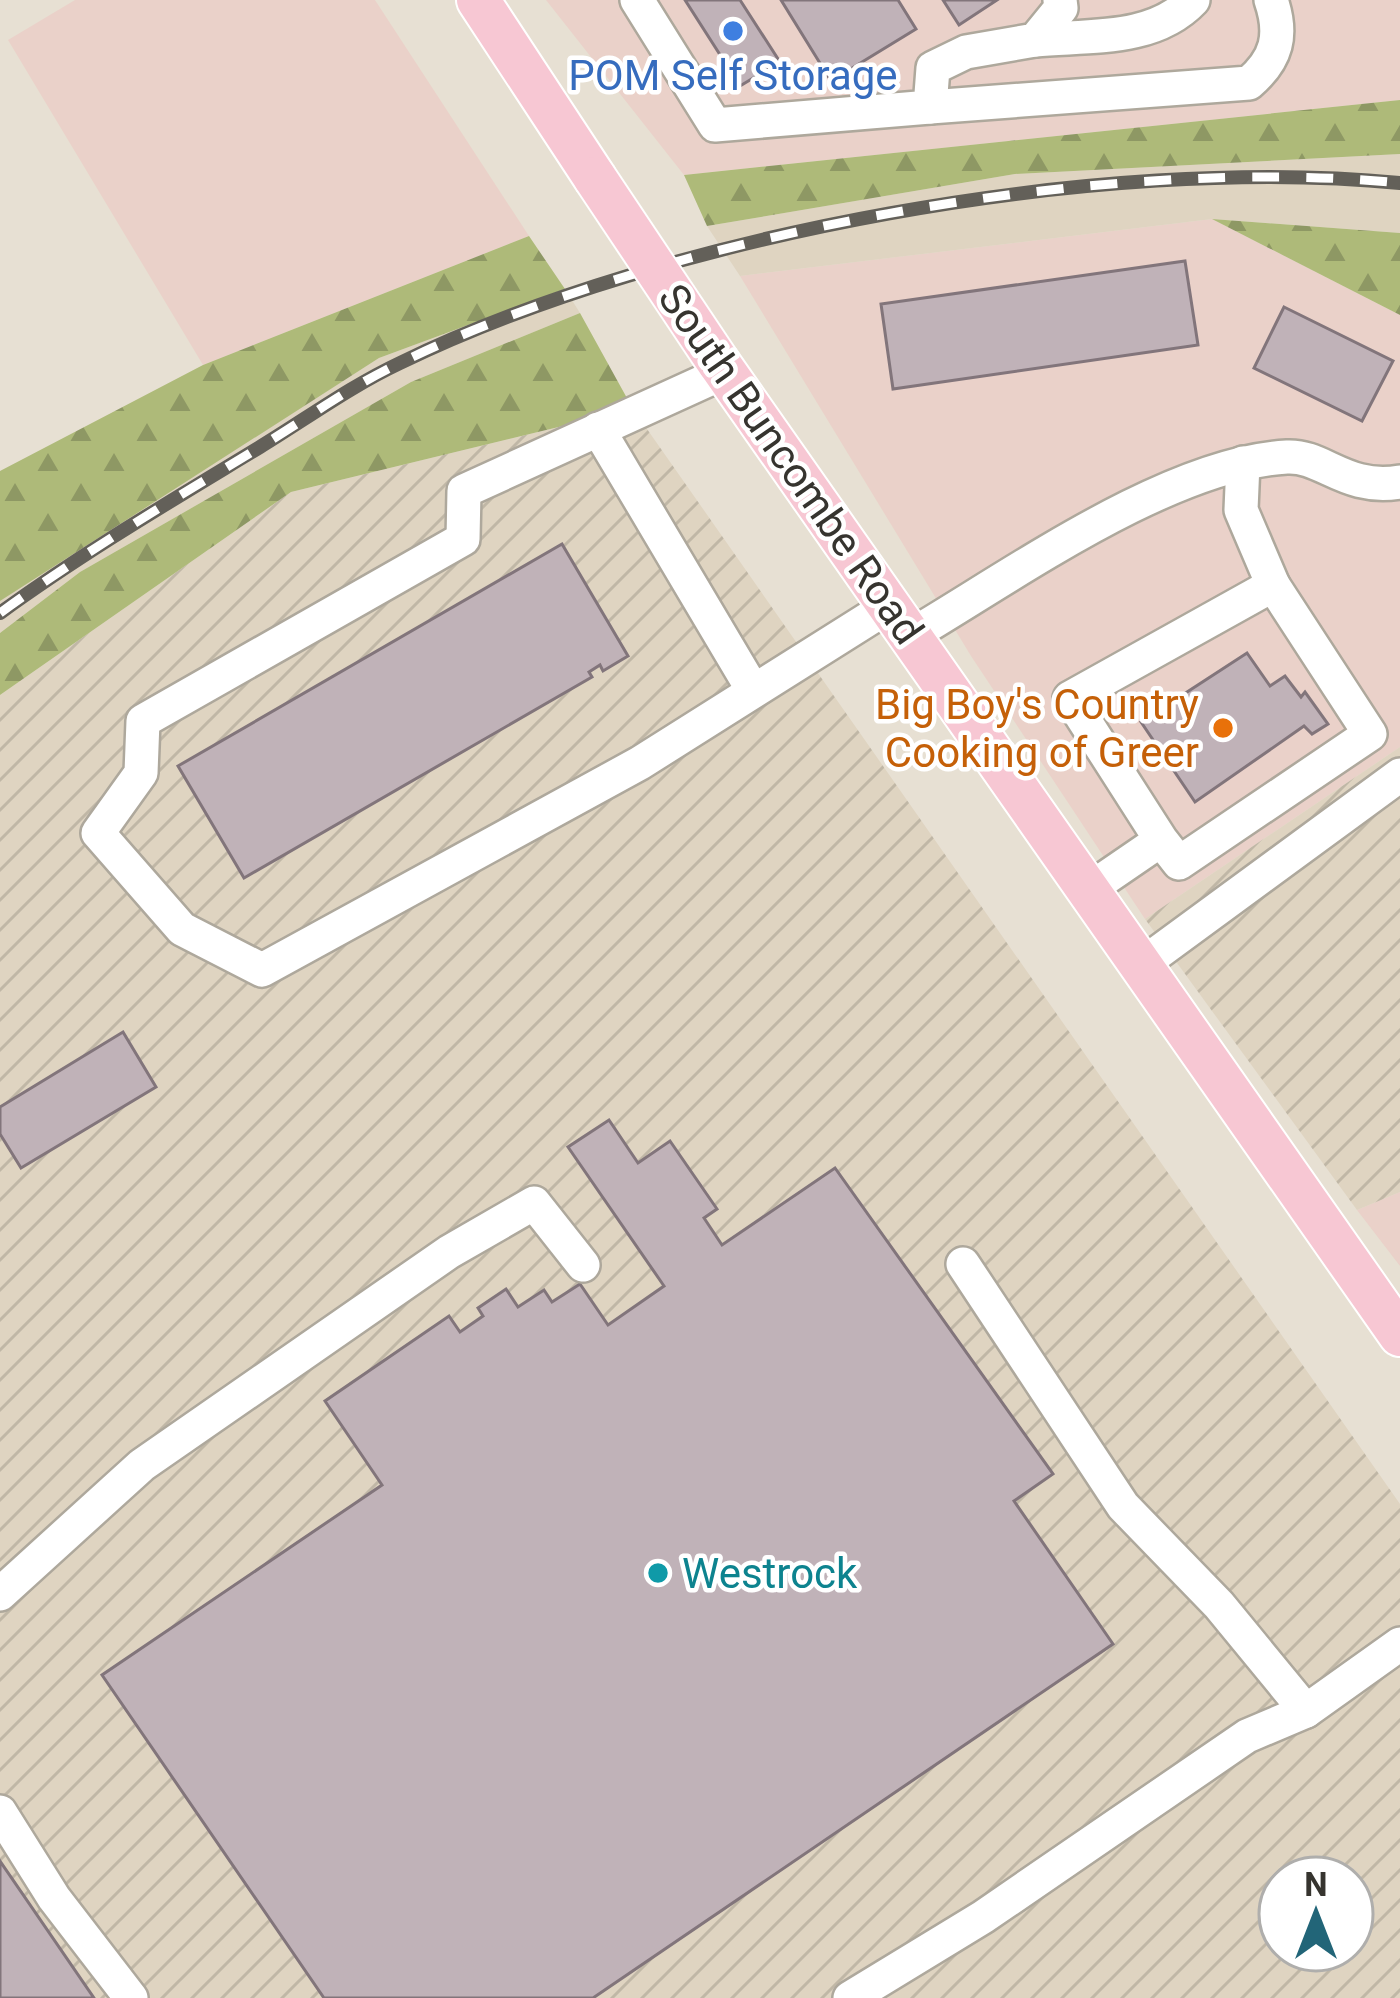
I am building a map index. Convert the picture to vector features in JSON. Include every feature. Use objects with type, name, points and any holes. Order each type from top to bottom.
[{"type":"main road","name":"South Buncombe Road","points":[[478,0],[721,367],[1400,1335]]},
{"type":"lane","points":[[637,0],[716,125],[1250,83],[1271,64],[1280,26],[1271,0]]},
{"type":"lane","points":[[1035,40],[1061,8],[1060,0]]},
{"type":"lane","points":[[930,106],[933,68],[967,52],[1035,40],[1140,32],[1175,19],[1193,0]]},
{"type":"lane","points":[[721,367],[464,491],[464,539],[143,722],[141,773],[98,833],[182,929],[262,970],[640,763],[753,690],[1128,508],[1243,463],[1293,456],[1358,484],[1400,482]]},
{"type":"lane","points":[[598,429],[753,690]]},
{"type":"lane","points":[[1243,463],[1241,510],[1273,586],[1370,734],[1179,863],[1070,698],[1273,586]]},
{"type":"lane","points":[[1141,965],[1400,775]]},
{"type":"lane","points":[[1088,890],[1161,840]]},
{"type":"lane","points":[[0,1594],[142,1466],[430,1264],[534,1203],[583,1265]]},
{"type":"lane","points":[[963,1264],[1123,1506],[1219,1605],[1306,1711]]},
{"type":"lane","points":[[850,1998],[983,1917],[1247,1736],[1306,1711],[1400,1644]]},
{"type":"lane","points":[[0,1812],[54,1898],[131,1998]]},
{"type":"shaded area","points":[[75,0],[375,0],[529,236],[203,365],[8,40]]},
{"type":"shaded area","points":[[546,0],[1400,0],[1400,100],[684,175]]},
{"type":"shaded area","points":[[1400,154],[1400,233],[1212,219],[740,276],[707,226],[1015,174]]},
{"type":"shaded area","points":[[1212,219],[1400,315],[1400,747],[1145,919],[971,656],[740,276]]},
{"type":"shaded area","points":[[565,289],[580,313],[411,382],[80,572],[0,633],[0,601],[26,581],[379,358]]},
{"type":"shaded area","points":[[633,409],[1400,1504],[1400,1998],[0,1998],[0,695],[291,492]]},
{"type":"shaded area","points":[[1400,747],[1400,1192],[1357,1210],[1145,919]]},
{"type":"shaded area","points":[[1400,1192],[1400,1266],[1357,1210]]},
{"type":"green space","points":[[1400,100],[1400,154],[1015,174],[707,226],[684,175]]},
{"type":"green space","points":[[1212,219],[1400,233],[1400,315]]},
{"type":"green space","points":[[529,236],[565,289],[379,358],[0,601],[0,471],[203,365]]},
{"type":"green space","points":[[580,313],[633,409],[291,492],[0,695],[0,633],[80,572],[411,382]]},
{"type":"building","name":"POM Self Storage","points":[[685,0],[740,0],[780,62],[740,86]]},
{"type":"building","points":[[781,0],[898,0],[916,29],[831,81]]},
{"type":"building","points":[[943,0],[997,0],[959,25]]},
{"type":"building","points":[[1185,261],[1198,345],[893,389],[881,304]]},
{"type":"building","points":[[1284,307],[1393,361],[1362,421],[1254,368]]},
{"type":"building","points":[[562,544],[628,656],[603,671],[600,665],[589,672],[592,677],[244,878],[178,766]]},
{"type":"building","name":"Big Boy's Country Cooking of Greer","points":[[1247,653],[1270,686],[1285,676],[1301,697],[1305,692],[1328,724],[1312,734],[1304,726],[1195,802],[1141,722]]},
{"type":"building","points":[[123,1032],[156,1087],[21,1168],[0,1134],[0,1107]]},
{"type":"building","name":"Westrock","points":[[609,1120],[638,1163],[670,1141],[717,1209],[704,1218],[722,1245],[835,1168],[1053,1474],[1014,1501],[1113,1644],[593,1998],[324,1998],[102,1675],[382,1485],[325,1401],[449,1316],[460,1332],[483,1316],[478,1308],[506,1289],[518,1307],[544,1290],[552,1302],[580,1284],[608,1325],[664,1286],[568,1147]]},
{"type":"building","points":[[0,1861],[94,1998],[0,1998]]},
{"type":"railway","points":[[0,613],[128,527],[382,372],[508,317],[627,276],[756,241],[890,213],[1024,193],[1157,181],[1283,177],[1400,183]]},
{"type":"place","name":"POM Self Storage","points":[[733,31]]},
{"type":"place","name":"Big Boy's Country Cooking of Greer","points":[[1223,728]]},
{"type":"place","name":"Westrock","points":[[658,1573]]}]
